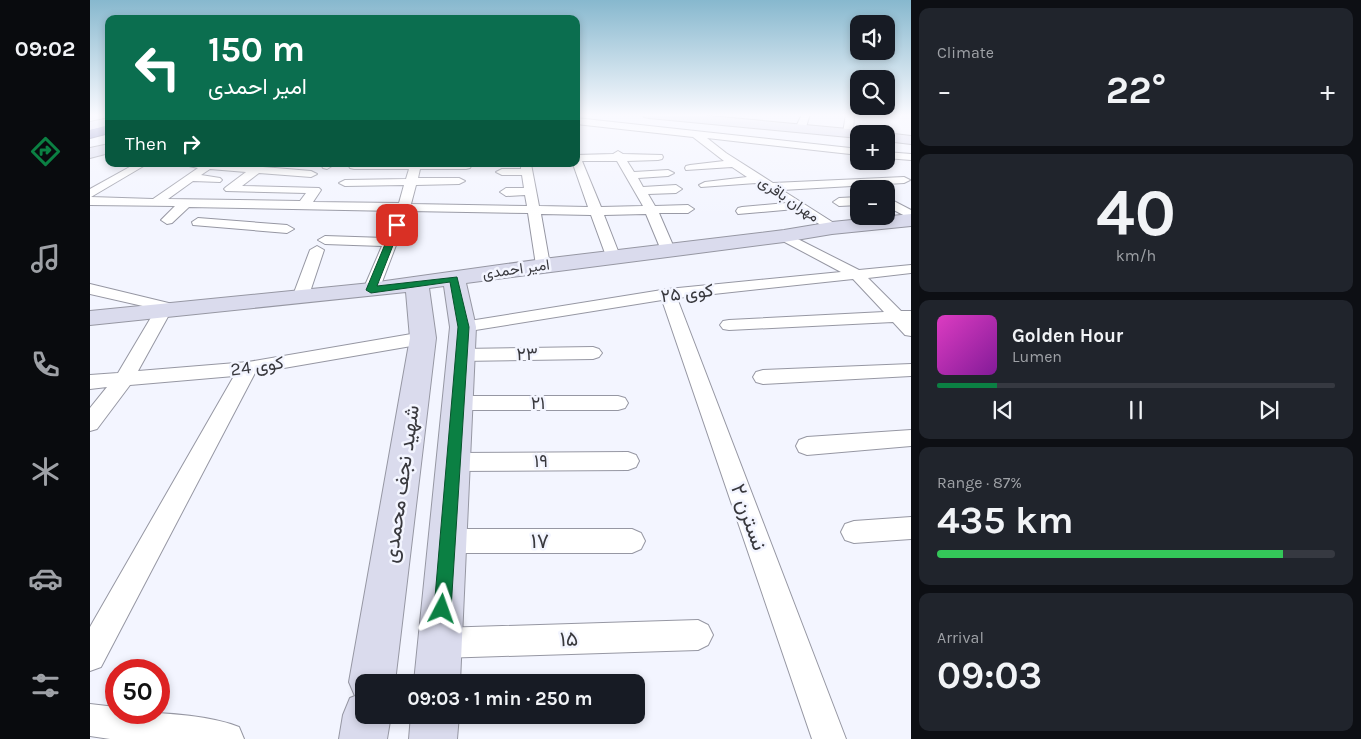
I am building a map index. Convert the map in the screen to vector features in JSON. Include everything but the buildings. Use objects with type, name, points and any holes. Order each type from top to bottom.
[{"type":"main road","name":"امیر احمدی","points":[[90,318],[371,290],[542,265],[784,236],[832,228],[911,220]]},
{"type":"main road","points":[[438,674],[462,341],[454,278]]},
{"type":"main road","name":"شهید نجف محمدی","points":[[373,674],[422,338],[417,284]]},
{"type":"main road","points":[[363,739],[366,724]]},
{"type":"main road","points":[[433,739],[434,724]]},
{"type":"street","name":"مهران باقری","points":[[715,148],[832,228]]},
{"type":"street","points":[[825,148],[850,151]]},
{"type":"street","points":[[619,156],[651,210],[668,250]]},
{"type":"street","points":[[895,156],[911,157]]},
{"type":"street","points":[[580,158],[658,157]]},
{"type":"street","points":[[690,168],[735,163]]},
{"type":"street","points":[[90,194],[137,167]]},
{"type":"street","points":[[161,198],[205,167]]},
{"type":"street","points":[[219,167],[311,174]]},
{"type":"street","points":[[371,290],[404,207],[415,167]]},
{"type":"street","points":[[579,167],[613,256]]},
{"type":"street","points":[[502,172],[526,168],[542,265]]},
{"type":"street","points":[[256,170],[230,189],[315,190],[304,205]]},
{"type":"street","points":[[631,175],[668,173]]},
{"type":"street","points":[[809,173],[822,184]]},
{"type":"street","points":[[189,177],[216,180]]},
{"type":"street","points":[[705,185],[759,179]]},
{"type":"street","points":[[895,181],[904,180]]},
{"type":"street","points":[[345,183],[459,181]]},
{"type":"street","points":[[771,187],[822,184],[850,185]]},
{"type":"street","points":[[640,191],[676,190]]},
{"type":"street","points":[[506,192],[529,191]]},
{"type":"street","points":[[90,201],[136,202],[161,198],[304,205],[595,210],[688,209]]},
{"type":"street","points":[[895,199],[903,198]]},
{"type":"street","points":[[167,220],[186,199]]},
{"type":"street","points":[[839,202],[850,201]]},
{"type":"street","points":[[117,216],[136,202]]},
{"type":"street","points":[[242,224],[260,204]]},
{"type":"street","points":[[742,211],[798,205]]},
{"type":"street","points":[[895,205],[911,215]]},
{"type":"street","points":[[198,222],[287,229]]},
{"type":"street","points":[[784,236],[856,274],[904,316],[911,331]]},
{"type":"street","points":[[300,298],[321,245],[390,242]]},
{"type":"street","name":"کوی ۲۵","points":[[462,341],[668,294],[911,269]]},
{"type":"street","points":[[90,290],[172,311],[125,378],[90,423]]},
{"type":"street","name":"نسترن ۲","points":[[668,294],[829,739]]},
{"type":"street","points":[[729,325],[904,316]]},
{"type":"street","name":"کوی 24","points":[[90,382],[248,368],[422,338]]},
{"type":"street","name":"۲۳","points":[[462,341],[593,353]]},
{"type":"street","points":[[90,656],[248,368]]},
{"type":"street","points":[[763,377],[911,370]]},
{"type":"street","name":"۲۱","points":[[458,403],[618,402]]},
{"type":"street","points":[[807,446],[911,438]]},
{"type":"street","name":"۱۹","points":[[453,462],[628,461]]},
{"type":"street","points":[[854,532],[911,528]]},
{"type":"street","name":"۱۷","points":[[447,541],[632,541]]},
{"type":"street","name":"۱۵","points":[[440,643],[698,635]]},
{"type":"street","points":[[90,720],[227,739]]},
{"type":"route","points":[[397,225],[371,290],[454,278],[463,327],[442,609]]}]
